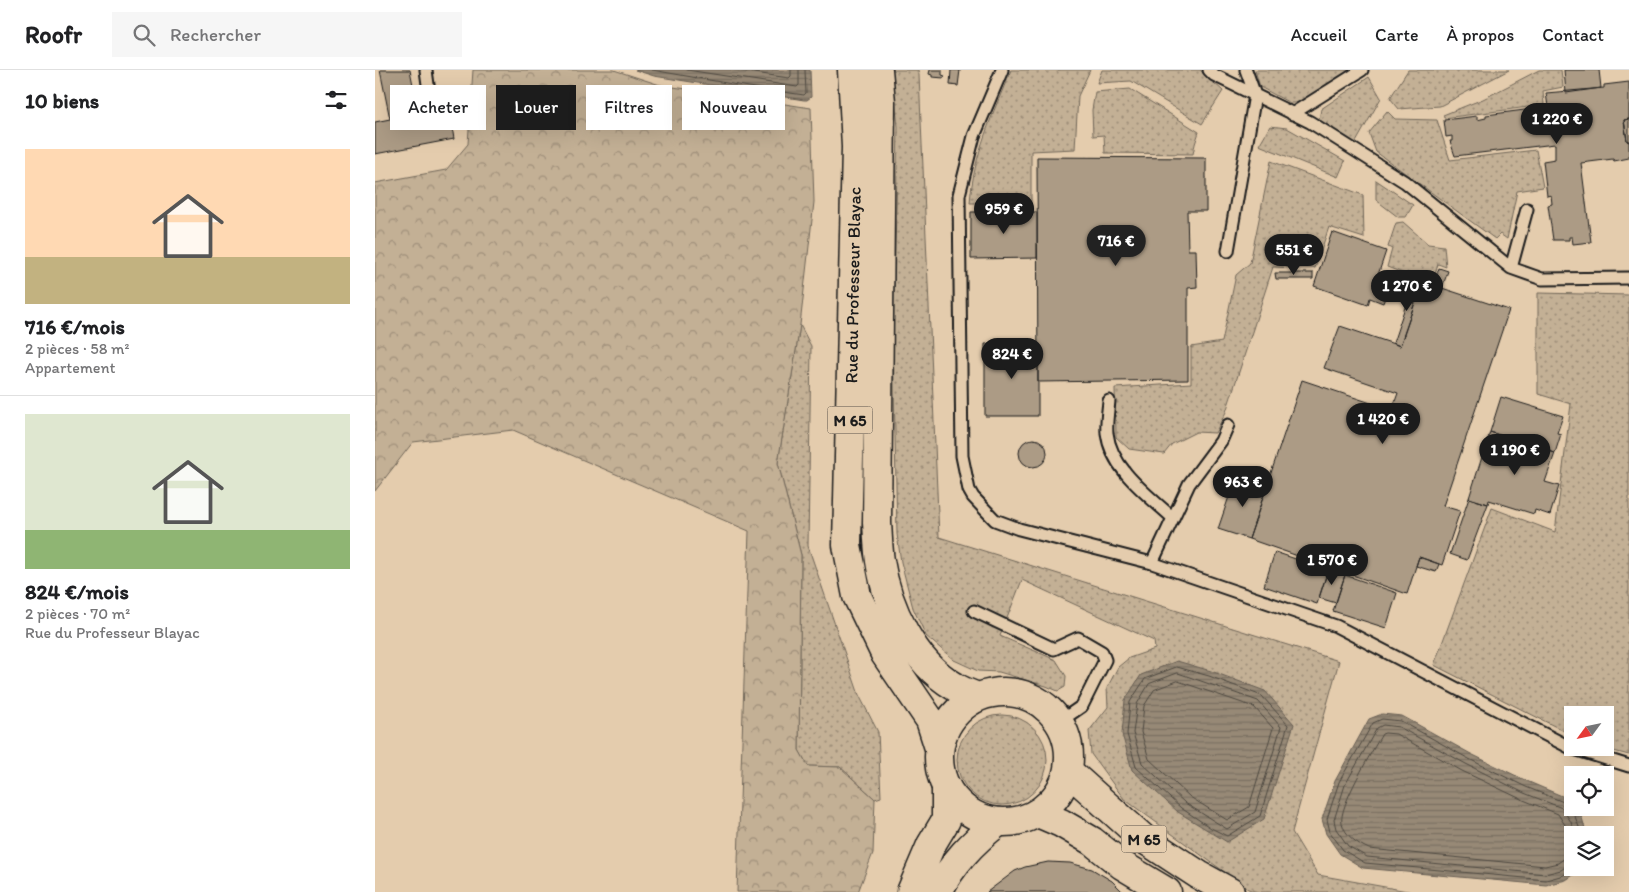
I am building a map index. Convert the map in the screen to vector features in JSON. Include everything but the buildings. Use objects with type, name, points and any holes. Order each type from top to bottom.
[{"type":"main road","name":"Rue du Professeur Blayac","points":[[852,70],[856,147],[847,545],[857,596],[885,654],[930,720],[939,748]]},
{"type":"main road","name":"Rue du Professeur Blayac","points":[[878,70],[881,102],[877,523],[880,563],[892,607],[907,638],[929,667],[954,687],[979,697]]},
{"type":"main road","points":[[996,692],[1014,693],[1032,698],[1047,708],[1059,722],[1066,738],[1069,754],[1067,771],[1061,788],[1051,802],[1037,813],[1025,819],[998,822],[982,819],[967,811],[955,800],[946,787],[939,768],[939,748],[944,732],[952,717],[964,705],[979,697],[996,692]]},
{"type":"main road","name":"M 65","points":[[1067,771],[1144,839],[1199,875],[1231,892]]},
{"type":"main road","points":[[911,892],[931,845],[946,820],[946,787]]},
{"type":"main road","name":"M 65","points":[[1037,813],[1061,822],[1092,841],[1122,865],[1167,892]]},
{"type":"main road","points":[[938,892],[948,872],[963,853],[998,822]]},
{"type":"lane","points":[[426,70],[428,85]]},
{"type":"lane","points":[[1002,70],[974,136],[959,195],[962,456],[969,490],[973,497],[995,520],[1019,529],[1152,563],[1336,626],[1571,748],[1629,766]]},
{"type":"lane","points":[[1209,70],[1214,75],[1310,122],[1405,182],[1511,268],[1542,279],[1629,278]]},
{"type":"lane","points":[[1228,251],[1255,95],[1247,70]]},
{"type":"lane","points":[[1292,114],[1362,70]]},
{"type":"lane","points":[[1511,268],[1527,209]]},
{"type":"lane","points":[[1109,402],[1107,434],[1116,461],[1144,492],[1173,518]]},
{"type":"lane","points":[[1152,563],[1189,484],[1221,442],[1228,425]]},
{"type":"lane","points":[[974,612],[1054,649],[1078,638],[1102,652],[1105,660],[1082,706],[1059,722]]},
{"type":"green space","points":[[473,70],[614,70],[660,85],[586,85],[586,130],[672,130],[672,87],[682,88],[682,130],[785,130],[785,104],[811,108],[814,202],[800,325],[778,463],[801,555],[799,750],[808,766],[840,767],[875,799],[873,853],[858,892],[737,892],[749,531],[513,430],[413,442],[375,491],[375,183],[446,170],[468,144],[469,130],[486,130],[486,85],[472,85]]},
{"type":"green space","points":[[892,70],[918,70],[919,75],[939,537],[1339,661],[1292,832],[1318,875],[1413,892],[1258,892],[1248,889],[1124,799],[1091,754],[1089,731],[1108,707],[1107,688],[1118,667],[1129,658],[1155,649],[1154,641],[1022,580],[1000,636],[1056,660],[1066,676],[1065,687],[1058,691],[999,672],[978,671],[954,660],[926,636],[913,608],[901,562],[897,534],[893,334],[898,127]]},
{"type":"green space","points":[[1011,70],[1090,70],[1078,96],[1075,149],[1031,151],[1031,203],[970,203],[975,168],[991,119]]},
{"type":"green space","points":[[1102,70],[1200,70],[1223,91],[1202,124],[1131,81],[1097,83]]},
{"type":"green space","points":[[1255,70],[1351,70],[1301,103],[1290,103],[1260,87]]},
{"type":"green space","points":[[1408,70],[1509,70],[1440,106],[1399,109],[1390,98]]},
{"type":"green space","points":[[1539,70],[1561,70],[1563,87],[1543,91],[1544,105],[1444,118],[1443,115],[1483,99]]},
{"type":"green space","points":[[1369,77],[1381,98],[1355,144],[1319,120],[1321,109]]},
{"type":"green space","points":[[1130,89],[1199,132],[1193,154],[1105,153],[1104,135],[1093,136],[1092,110],[1095,92]]},
{"type":"green space","points":[[1387,111],[1395,119],[1437,120],[1450,160],[1536,150],[1543,187],[1517,191],[1507,239],[1500,234],[1495,239],[1376,152],[1369,133]]},
{"type":"green space","points":[[1270,126],[1287,128],[1345,161],[1338,177],[1259,145]]},
{"type":"green space","points":[[1271,161],[1363,195],[1364,238],[1329,227],[1315,268],[1273,267],[1226,412],[1215,433],[1196,432],[1172,444],[1164,454],[1129,449],[1116,437],[1115,388],[1191,383],[1191,347],[1222,342],[1236,275],[1250,263]]},
{"type":"green space","points":[[1376,180],[1413,205],[1406,217],[1398,217],[1376,200]]},
{"type":"green space","points":[[1403,222],[1428,244],[1444,246],[1446,267],[1438,264],[1432,284],[1387,267],[1392,249],[1388,247],[1396,223]]},
{"type":"green space","points":[[1538,293],[1629,295],[1629,755],[1614,751],[1614,706],[1564,706],[1564,731],[1434,665],[1492,508],[1555,532],[1571,404],[1538,394]]},
{"type":"green space","points":[[800,325],[811,346],[808,546],[859,695],[878,732],[881,797],[875,799],[840,767],[808,766],[799,750],[801,555],[778,463]]},
{"type":"green space","points":[[1002,715],[1019,718],[1034,728],[1044,743],[1047,760],[1044,777],[1034,792],[1019,802],[1002,805],[985,802],[970,792],[960,777],[957,760],[960,743],[970,728],[985,718]]},
{"type":"water","points":[[635,70],[810,70],[811,97],[804,100],[785,97],[785,85],[710,85],[654,76]]},
{"type":"water","points":[[1177,661],[1211,671],[1265,691],[1294,724],[1264,819],[1227,842],[1178,812],[1132,770],[1122,734],[1125,700],[1141,675]]},
{"type":"water","points":[[1382,714],[1402,716],[1471,754],[1564,797],[1564,816],[1581,816],[1584,826],[1564,826],[1564,876],[1572,876],[1566,880],[1546,885],[1363,868],[1340,854],[1326,834],[1322,819],[1335,781],[1369,719]]}]
